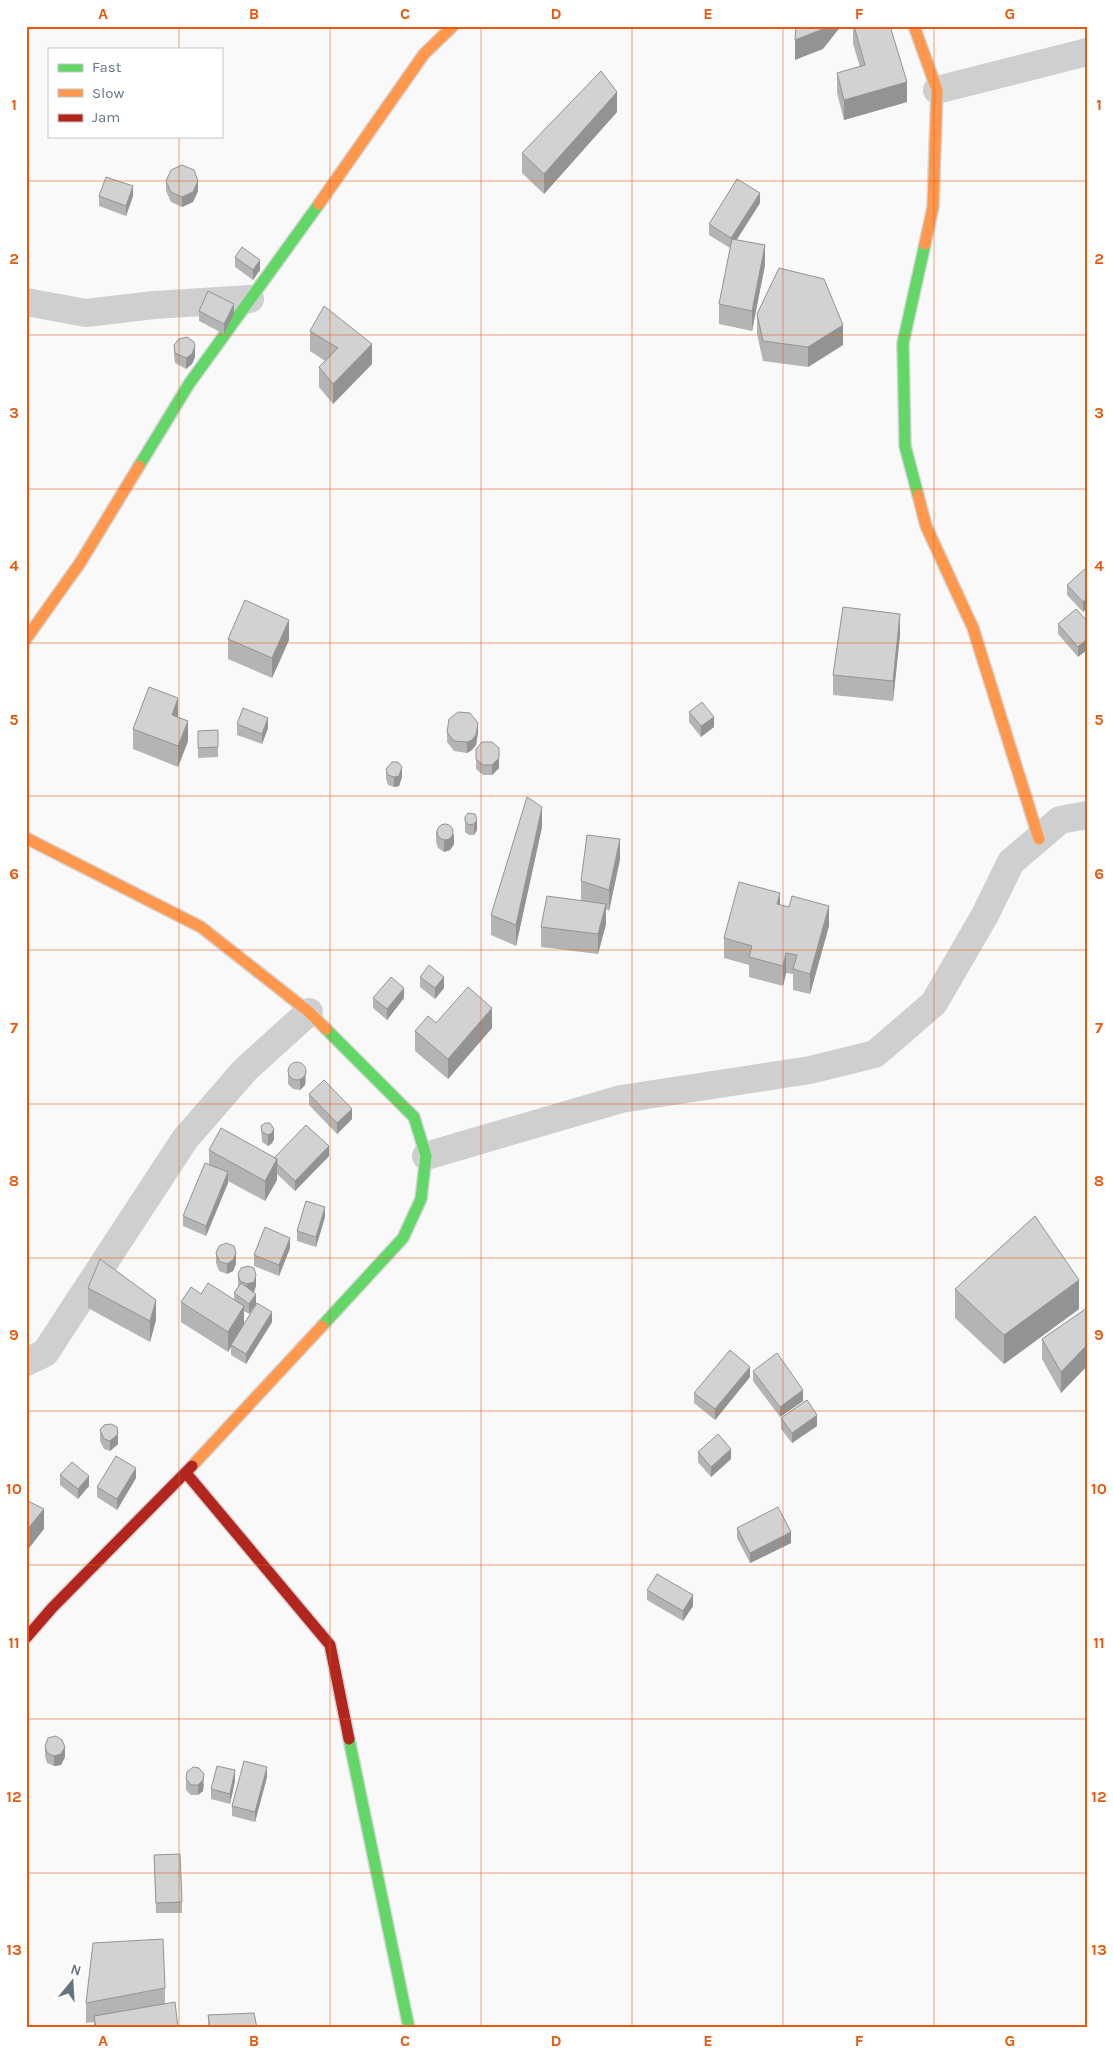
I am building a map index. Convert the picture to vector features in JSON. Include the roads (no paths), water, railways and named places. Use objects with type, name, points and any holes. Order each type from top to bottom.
[{"type":"street","points":[[28,631],[80,563],[189,384],[328,192],[424,54],[453,26]]},
{"type":"street","points":[[914,26],[937,90],[933,207],[902,343],[905,446],[926,526],[973,628],[1039,839]]},
{"type":"street","points":[[937,90],[1087,52]]},
{"type":"street","points":[[26,302],[86,313],[154,305],[250,299]]},
{"type":"street","points":[[426,1156],[621,1099],[810,1070],[875,1054],[934,1003],[985,915],[1011,862],[1060,820],[1087,815]]},
{"type":"street","points":[[26,838],[201,926],[309,1012],[414,1116],[426,1156],[421,1199],[403,1238],[186,1473],[26,1638]]},
{"type":"street","points":[[26,1362],[45,1353],[185,1139],[245,1070],[309,1012]]},
{"type":"street","points":[[186,1473],[330,1645],[409,2028]]}]
